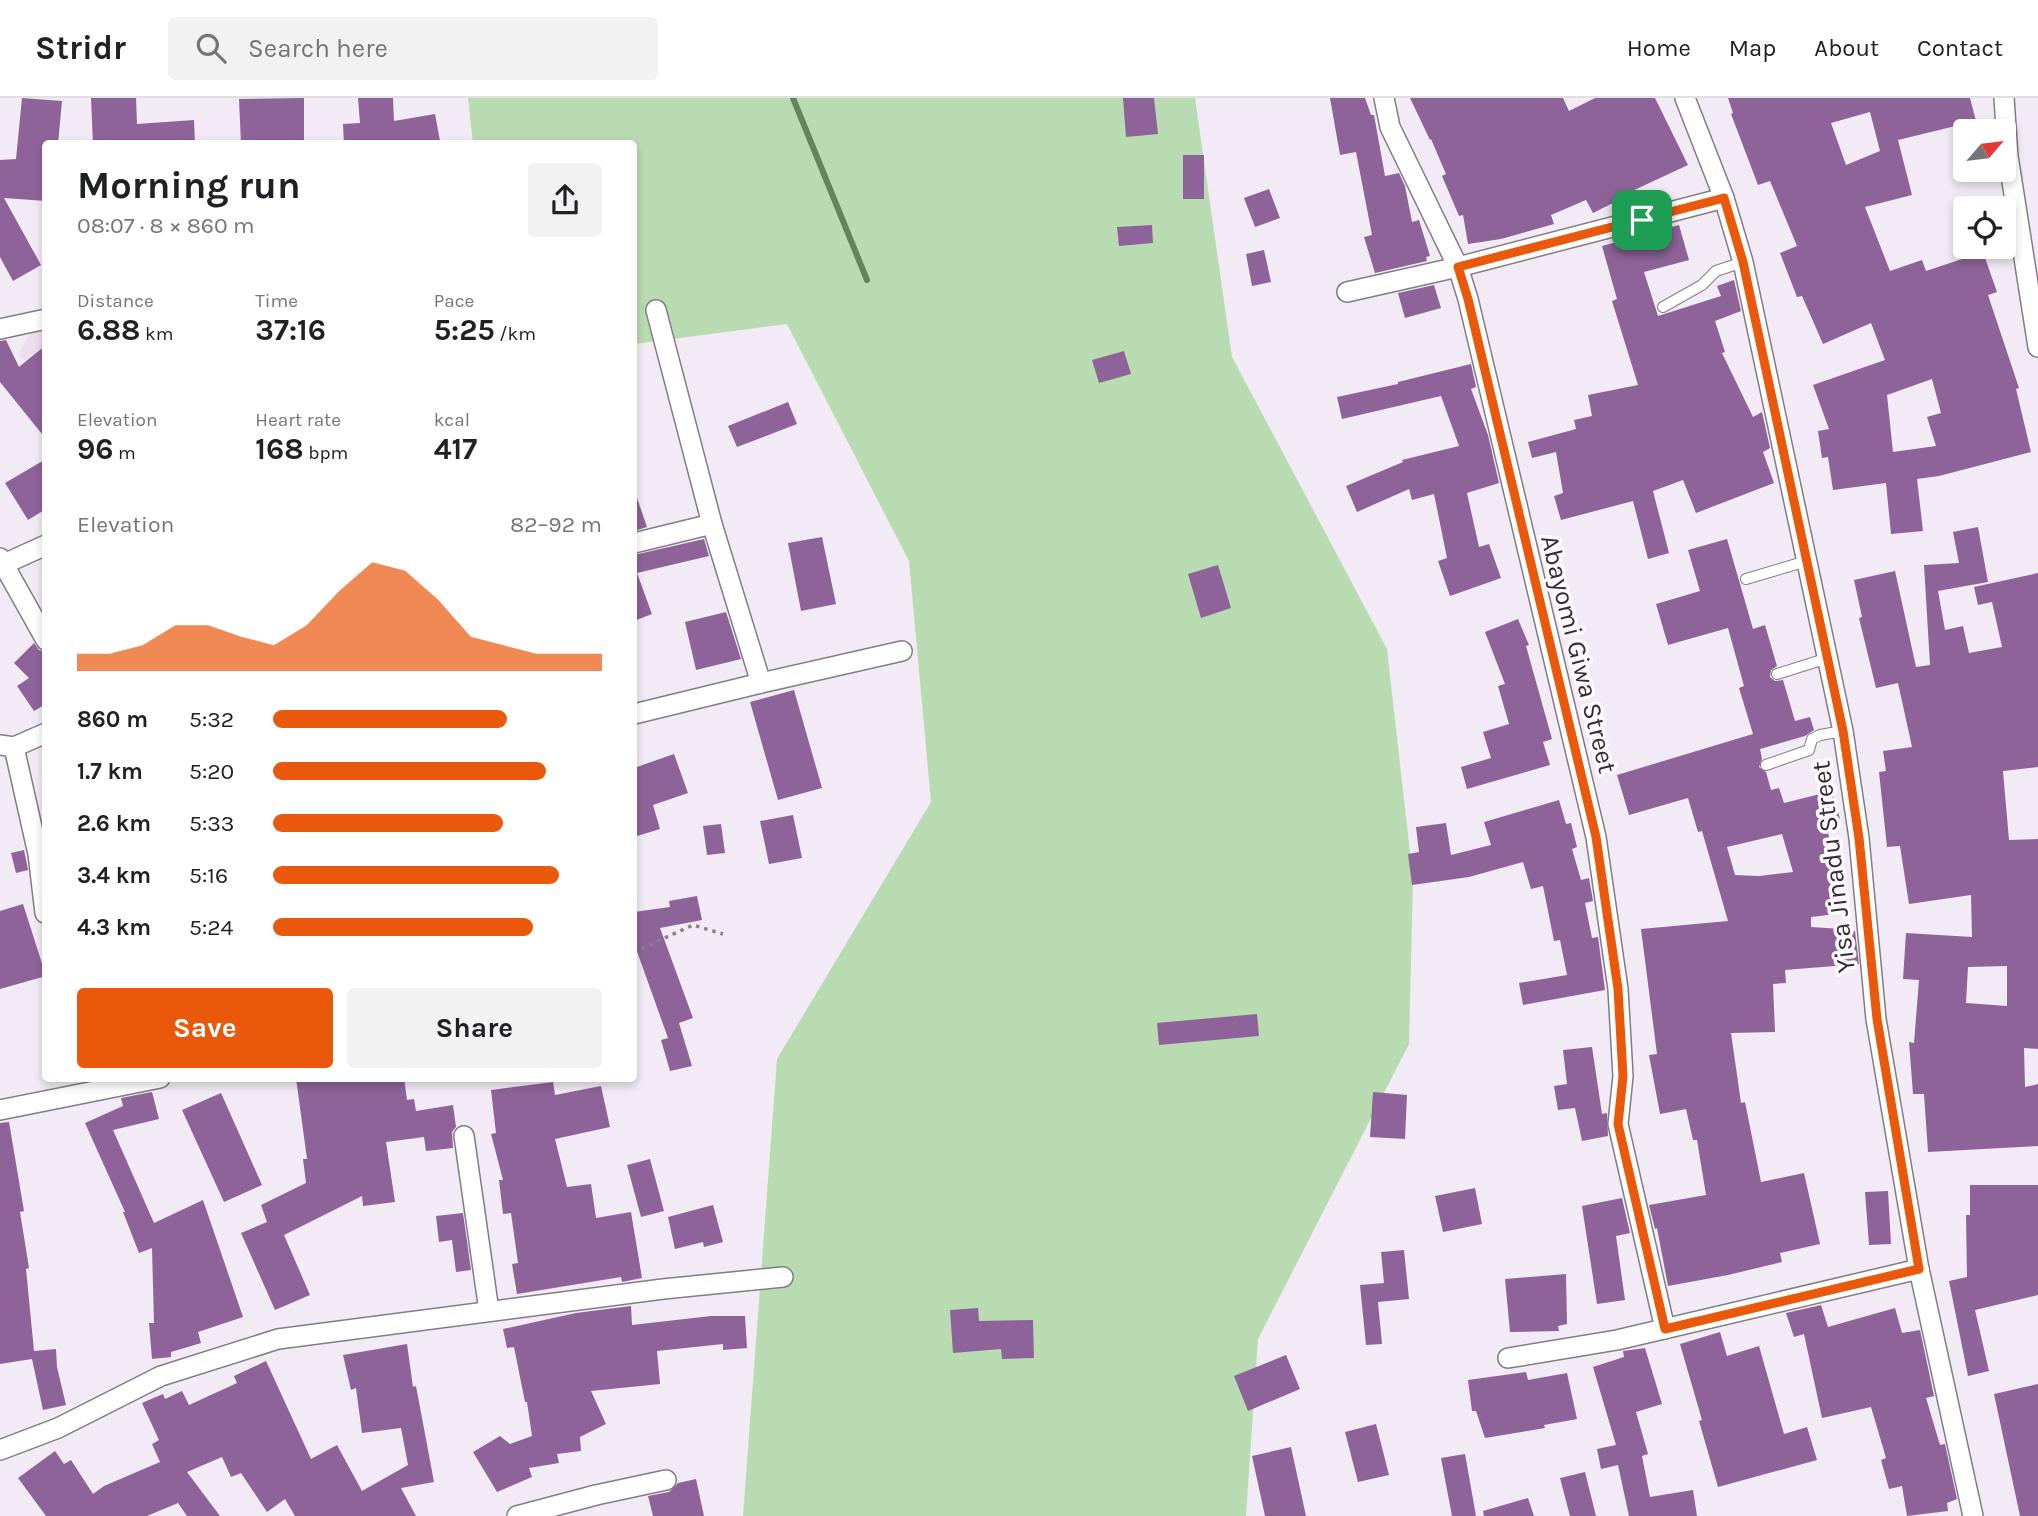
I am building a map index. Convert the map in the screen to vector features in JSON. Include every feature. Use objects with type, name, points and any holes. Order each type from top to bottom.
[{"type":"street","name":"Abayomi Giwa Street","points":[[1384,98],[1390,127],[1458,267],[1596,837],[1618,989],[1623,1076],[1618,1124],[1665,1329]]},
{"type":"street","name":"Yisa Jinadu Street","points":[[1685,98],[1724,198],[1743,262],[1829,658],[1859,838],[1877,1019],[1919,1269],[1973,1516]]},
{"type":"street","points":[[2004,98],[2008,156],[2031,317],[2038,347]]},
{"type":"street","points":[[1347,292],[1458,267],[1724,198]]},
{"type":"street","points":[[656,310],[712,524],[761,683]]},
{"type":"street","points":[[0,329],[42,320]]},
{"type":"street","points":[[637,542],[712,524]]},
{"type":"street","points":[[42,546],[2,561],[42,633]]},
{"type":"street","points":[[637,713],[902,651]]},
{"type":"street","points":[[42,734],[7,746],[38,854],[42,888]]},
{"type":"street","points":[[0,1111],[141,1082]]},
{"type":"street","points":[[464,1136],[489,1311]]},
{"type":"street","points":[[1508,1357],[1617,1340],[1919,1269]]},
{"type":"street","points":[[0,1450],[58,1428],[161,1376],[278,1339],[663,1289],[783,1277]]},
{"type":"street","points":[[517,1516],[666,1480]]},
{"type":"lane","points":[[1663,307],[1702,285],[1716,271],[1743,262]]},
{"type":"lane","points":[[1746,579],[1808,561]]},
{"type":"lane","points":[[1777,674],[1829,658]]},
{"type":"lane","points":[[1766,765],[1809,750],[1812,739],[1820,735],[1843,731]]},
{"type":"path","points":[[637,951],[693,925],[723,934]]},
{"type":"shaded area","points":[[42,329],[42,384],[19,354],[30,332]]},
{"type":"green space","points":[[468,98],[1195,98],[1232,357],[1387,649],[1413,879],[1409,1044],[1258,1339],[1246,1516],[743,1516],[777,1059],[931,802],[909,561],[787,324],[637,344],[637,140],[473,140]]},
{"type":"building","points":[[22,98],[62,101],[58,140],[42,140],[42,201],[4,198],[41,265],[13,281],[0,257],[0,160],[16,159]]},
{"type":"building","points":[[91,98],[136,98],[137,124],[194,120],[195,140],[93,140]]},
{"type":"building","points":[[304,98],[304,140],[241,140],[239,99]]},
{"type":"building","points":[[358,98],[393,98],[394,121],[435,114],[440,140],[344,140],[343,124],[360,123]]},
{"type":"building","points":[[1123,98],[1154,98],[1158,134],[1126,137]]},
{"type":"building","points":[[1330,98],[1365,98],[1371,115],[1374,115],[1385,176],[1399,173],[1405,186],[1412,222],[1419,220],[1430,256],[1426,257],[1427,261],[1375,273],[1364,237],[1372,235],[1356,152],[1340,155]]},
{"type":"building","points":[[1410,98],[1563,98],[1569,111],[1595,98],[1655,98],[1688,165],[1593,213],[1586,200],[1551,215],[1554,224],[1501,239],[1468,244],[1463,215],[1459,216],[1442,176],[1446,174]]},
{"type":"building","points":[[1728,98],[1970,98],[1975,119],[1953,119],[1953,127],[1898,140],[1912,195],[1865,207],[1890,271],[1922,260],[1926,271],[1962,259],[1985,259],[1997,292],[1988,295],[2019,388],[2016,389],[2031,452],[1939,476],[1917,479],[1923,531],[1891,534],[1886,483],[1833,490],[1828,457],[1822,458],[1818,431],[1829,429],[1813,385],[1885,360],[1871,323],[1823,344],[1802,296],[1797,297],[1780,253],[1797,246],[1770,181],[1758,185],[1731,114],[1733,113]],"holes":[[[1870,112],[1880,151],[1846,165],[1831,123]],[[1932,379],[1941,413],[1927,417],[1936,446],[1893,452],[1887,395]]]},
{"type":"building","points":[[1183,155],[1204,155],[1204,199],[1183,199]]},
{"type":"building","points":[[1269,189],[1280,218],[1255,227],[1244,198]]},
{"type":"building","points":[[1152,225],[1153,243],[1119,246],[1117,227]]},
{"type":"building","points":[[1679,225],[1689,260],[1644,272],[1658,316],[1721,296],[1717,286],[1734,280],[1741,311],[1715,321],[1725,352],[1722,353],[1753,417],[1762,412],[1770,448],[1763,452],[1774,483],[1696,513],[1683,480],[1653,491],[1669,553],[1648,559],[1633,501],[1561,520],[1554,496],[1563,493],[1556,452],[1532,458],[1528,442],[1576,429],[1574,420],[1592,416],[1588,395],[1638,385],[1612,301],[1617,299],[1602,246]]},
{"type":"building","points":[[1264,250],[1271,282],[1252,286],[1246,254]]},
{"type":"building","points":[[1434,285],[1441,308],[1405,318],[1398,293]]},
{"type":"building","points":[[6,340],[19,367],[42,348],[42,434],[0,382],[0,341]]},
{"type":"building","points":[[1124,351],[1131,374],[1099,383],[1092,360]]},
{"type":"building","points":[[1471,364],[1476,387],[1471,389],[1488,435],[1499,483],[1467,493],[1479,547],[1489,544],[1501,578],[1450,596],[1438,561],[1447,558],[1434,494],[1412,500],[1409,489],[1357,512],[1346,486],[1403,462],[1402,460],[1459,446],[1441,396],[1342,419],[1337,397]]},
{"type":"building","points":[[788,402],[797,424],[737,447],[728,426]]},
{"type":"building","points":[[42,461],[42,511],[28,520],[5,483]]},
{"type":"building","points":[[637,498],[647,527],[637,530]]},
{"type":"building","points":[[1978,527],[1988,582],[1938,591],[1945,630],[1963,626],[1969,653],[2002,647],[1992,602],[1978,605],[1974,587],[2038,573],[2038,767],[2003,771],[2009,840],[2038,839],[2038,1049],[2024,1048],[2025,1087],[2038,1084],[2038,1146],[1928,1152],[1924,1094],[1913,1094],[1909,1042],[1914,1043],[1919,980],[1903,979],[1906,933],[1972,937],[1971,895],[1909,904],[1900,846],[1887,847],[1879,772],[1886,771],[1883,751],[1912,747],[1898,683],[1876,688],[1859,618],[1862,617],[1854,580],[1895,571],[1916,667],[1930,665],[1924,565],[1959,563],[1953,532]],"holes":[[[2007,966],[2007,1006],[1966,1003],[1968,967]]]},
{"type":"building","points":[[822,537],[836,604],[801,611],[788,543]]},
{"type":"building","points":[[704,539],[709,556],[637,573],[637,554]]},
{"type":"building","points":[[1727,539],[1753,629],[1765,625],[1777,666],[1771,670],[1770,677],[1775,681],[1783,680],[1795,721],[1810,717],[1814,730],[1805,736],[1760,749],[1762,759],[1759,767],[1766,772],[1771,790],[1779,788],[1784,803],[1832,791],[1840,819],[1825,822],[1836,863],[1840,862],[1847,889],[1844,913],[1811,917],[1811,927],[1842,929],[1842,932],[1855,931],[1859,964],[1785,970],[1786,983],[1773,984],[1775,1032],[1731,1033],[1741,1103],[1745,1102],[1761,1182],[1804,1173],[1820,1244],[1780,1253],[1782,1262],[1668,1286],[1657,1228],[1655,1229],[1649,1205],[1706,1195],[1697,1140],[1693,1140],[1686,1109],[1660,1114],[1649,1055],[1657,1054],[1641,929],[1728,921],[1702,831],[1698,832],[1688,798],[1629,815],[1617,775],[1753,734],[1739,688],[1744,686],[1728,628],[1668,645],[1656,604],[1700,591],[1688,550]],"holes":[[[1782,834],[1793,872],[1759,876],[1735,875],[1727,847]]]},
{"type":"building","points":[[1218,565],[1231,608],[1201,618],[1188,574]]},
{"type":"building","points":[[637,573],[652,614],[637,620]]},
{"type":"building","points":[[726,612],[741,659],[696,670],[685,622]]},
{"type":"building","points":[[1518,619],[1529,645],[1526,646],[1552,739],[1543,742],[1550,765],[1467,789],[1461,767],[1491,758],[1483,732],[1509,724],[1498,686],[1505,684],[1485,632]]},
{"type":"building","points":[[34,643],[42,651],[42,706],[34,711],[17,686],[29,678],[14,663]]},
{"type":"building","points":[[794,690],[822,788],[778,800],[750,702]]},
{"type":"building","points":[[674,754],[688,793],[653,805],[660,829],[637,836],[637,767]]},
{"type":"building","points":[[1559,800],[1566,824],[1571,823],[1577,847],[1572,849],[1581,880],[1589,878],[1593,901],[1585,903],[1592,938],[1598,937],[1605,990],[1523,1005],[1519,983],[1567,975],[1560,940],[1554,941],[1543,886],[1531,889],[1523,862],[1469,877],[1412,885],[1408,854],[1419,852],[1416,827],[1446,823],[1451,855],[1491,845],[1484,822]]},
{"type":"building","points":[[793,815],[802,858],[769,864],[760,821]]},
{"type":"building","points":[[721,824],[725,853],[707,855],[703,826]]},
{"type":"building","points":[[24,850],[28,870],[16,873],[11,853]]},
{"type":"building","points":[[697,896],[702,920],[660,928],[693,1018],[679,1023],[692,1066],[670,1071],[661,1040],[668,1038],[637,951],[637,912],[670,907],[669,901]]},
{"type":"building","points":[[23,904],[42,963],[42,977],[0,989],[0,911]]},
{"type":"building","points":[[1257,1014],[1259,1036],[1159,1045],[1157,1023]]},
{"type":"building","points":[[1592,1047],[1602,1114],[1607,1113],[1608,1136],[1582,1141],[1575,1108],[1558,1110],[1554,1086],[1567,1084],[1563,1050]]},
{"type":"building","points":[[297,1082],[405,1082],[407,1100],[414,1099],[416,1111],[453,1105],[456,1127],[452,1132],[453,1148],[426,1151],[424,1137],[386,1142],[395,1202],[363,1206],[362,1196],[284,1235],[310,1295],[275,1310],[241,1233],[267,1222],[261,1205],[306,1183],[303,1159],[307,1159]]},
{"type":"building","points":[[553,1082],[555,1095],[601,1086],[610,1127],[555,1139],[567,1187],[591,1184],[596,1218],[631,1212],[642,1278],[622,1282],[621,1277],[517,1294],[512,1264],[518,1263],[511,1213],[503,1214],[499,1180],[503,1180],[491,1134],[496,1133],[491,1090]]},
{"type":"building","points":[[152,1092],[159,1119],[113,1130],[154,1223],[203,1200],[243,1317],[198,1332],[201,1343],[171,1352],[171,1357],[152,1359],[149,1323],[154,1323],[152,1248],[139,1253],[125,1212],[85,1123],[123,1106],[121,1098]]},
{"type":"building","points":[[1373,1092],[1407,1095],[1405,1139],[1370,1137]]},
{"type":"building","points":[[221,1093],[262,1185],[224,1202],[182,1110]]},
{"type":"building","points":[[9,1122],[24,1211],[20,1212],[29,1268],[26,1269],[34,1351],[56,1349],[57,1367],[66,1405],[43,1410],[32,1359],[0,1364],[0,1123]]},
{"type":"building","points":[[650,1159],[664,1211],[641,1217],[627,1165]]},
{"type":"building","points":[[1970,1185],[2038,1185],[2038,1295],[1975,1310],[1989,1371],[1968,1376],[1949,1281],[1967,1277],[1966,1215],[1970,1215]]},
{"type":"building","points":[[1475,1188],[1482,1224],[1443,1232],[1435,1196]]},
{"type":"building","points":[[1888,1191],[1891,1244],[1869,1245],[1865,1192]]},
{"type":"building","points":[[1622,1198],[1630,1233],[1616,1236],[1625,1300],[1597,1304],[1582,1206]]},
{"type":"building","points":[[713,1205],[723,1242],[704,1247],[703,1242],[675,1249],[668,1217]]},
{"type":"building","points":[[463,1213],[471,1270],[456,1272],[452,1240],[439,1242],[436,1216]]},
{"type":"building","points":[[1404,1250],[1409,1299],[1378,1302],[1382,1344],[1366,1345],[1360,1285],[1384,1283],[1381,1252]]},
{"type":"building","points":[[1566,1274],[1567,1324],[1558,1326],[1559,1331],[1510,1332],[1505,1279]]},
{"type":"building","points":[[1821,1305],[1828,1327],[1895,1308],[1902,1333],[1920,1330],[1934,1396],[1926,1398],[1940,1445],[1945,1444],[1957,1499],[1947,1503],[1948,1511],[1907,1516],[1902,1486],[1889,1489],[1881,1460],[1886,1458],[1871,1407],[1822,1418],[1804,1334],[1794,1337],[1786,1313]]},
{"type":"building","points":[[631,1306],[632,1325],[711,1316],[745,1316],[747,1348],[723,1350],[723,1344],[657,1351],[660,1384],[591,1391],[606,1424],[580,1437],[581,1451],[557,1454],[559,1463],[529,1468],[532,1477],[497,1492],[473,1452],[500,1436],[510,1444],[532,1436],[514,1347],[507,1348],[503,1329],[576,1313]]},
{"type":"building","points":[[978,1308],[979,1321],[1033,1320],[1034,1358],[1002,1359],[1001,1349],[953,1353],[950,1310]]},
{"type":"building","points":[[1720,1332],[1727,1356],[1759,1346],[1784,1434],[1807,1427],[1817,1460],[1718,1487],[1680,1344]]},
{"type":"building","points":[[407,1344],[413,1387],[416,1386],[434,1482],[401,1488],[416,1516],[295,1516],[285,1499],[267,1512],[241,1473],[231,1477],[222,1457],[187,1472],[220,1516],[187,1516],[178,1503],[147,1516],[46,1516],[18,1478],[55,1451],[64,1464],[71,1460],[93,1494],[104,1486],[160,1462],[152,1444],[159,1440],[142,1403],[163,1394],[165,1399],[182,1391],[189,1405],[237,1383],[234,1376],[266,1361],[311,1459],[337,1445],[362,1491],[408,1465],[401,1428],[362,1433],[356,1388],[351,1390],[343,1355]]},
{"type":"building","points":[[1645,1348],[1662,1404],[1636,1412],[1648,1454],[1642,1456],[1650,1497],[1693,1490],[1697,1516],[1629,1516],[1618,1465],[1601,1469],[1597,1449],[1616,1445],[1593,1367],[1624,1357],[1623,1351]]},
{"type":"building","points":[[1286,1355],[1300,1389],[1248,1411],[1234,1376]]},
{"type":"building","points":[[1526,1372],[1528,1380],[1567,1373],[1577,1419],[1544,1425],[1545,1428],[1485,1438],[1476,1411],[1472,1411],[1468,1380]]},
{"type":"building","points":[[2038,1384],[2038,1516],[2020,1516],[1994,1394]]},
{"type":"building","points":[[1376,1424],[1389,1475],[1358,1482],[1345,1432]]},
{"type":"building","points":[[1291,1447],[1306,1516],[1265,1516],[1252,1456]]},
{"type":"building","points":[[1465,1454],[1476,1516],[1452,1516],[1441,1458]]},
{"type":"building","points":[[1585,1472],[1596,1516],[1570,1516],[1560,1478]]},
{"type":"building","points":[[696,1479],[704,1516],[653,1516],[648,1496],[669,1492],[678,1483]]},
{"type":"building","points":[[1528,1498],[1534,1516],[1484,1516],[1483,1511]]},
{"type":"waterway","points":[[793,98],[867,280]]},
{"type":"route","points":[[1724,198],[1743,262],[1843,731],[1859,838],[1877,1019],[1919,1269],[1665,1329],[1618,1124],[1623,1076],[1618,989],[1596,837],[1468,299],[1458,267],[1642,220],[1724,198]]}]
